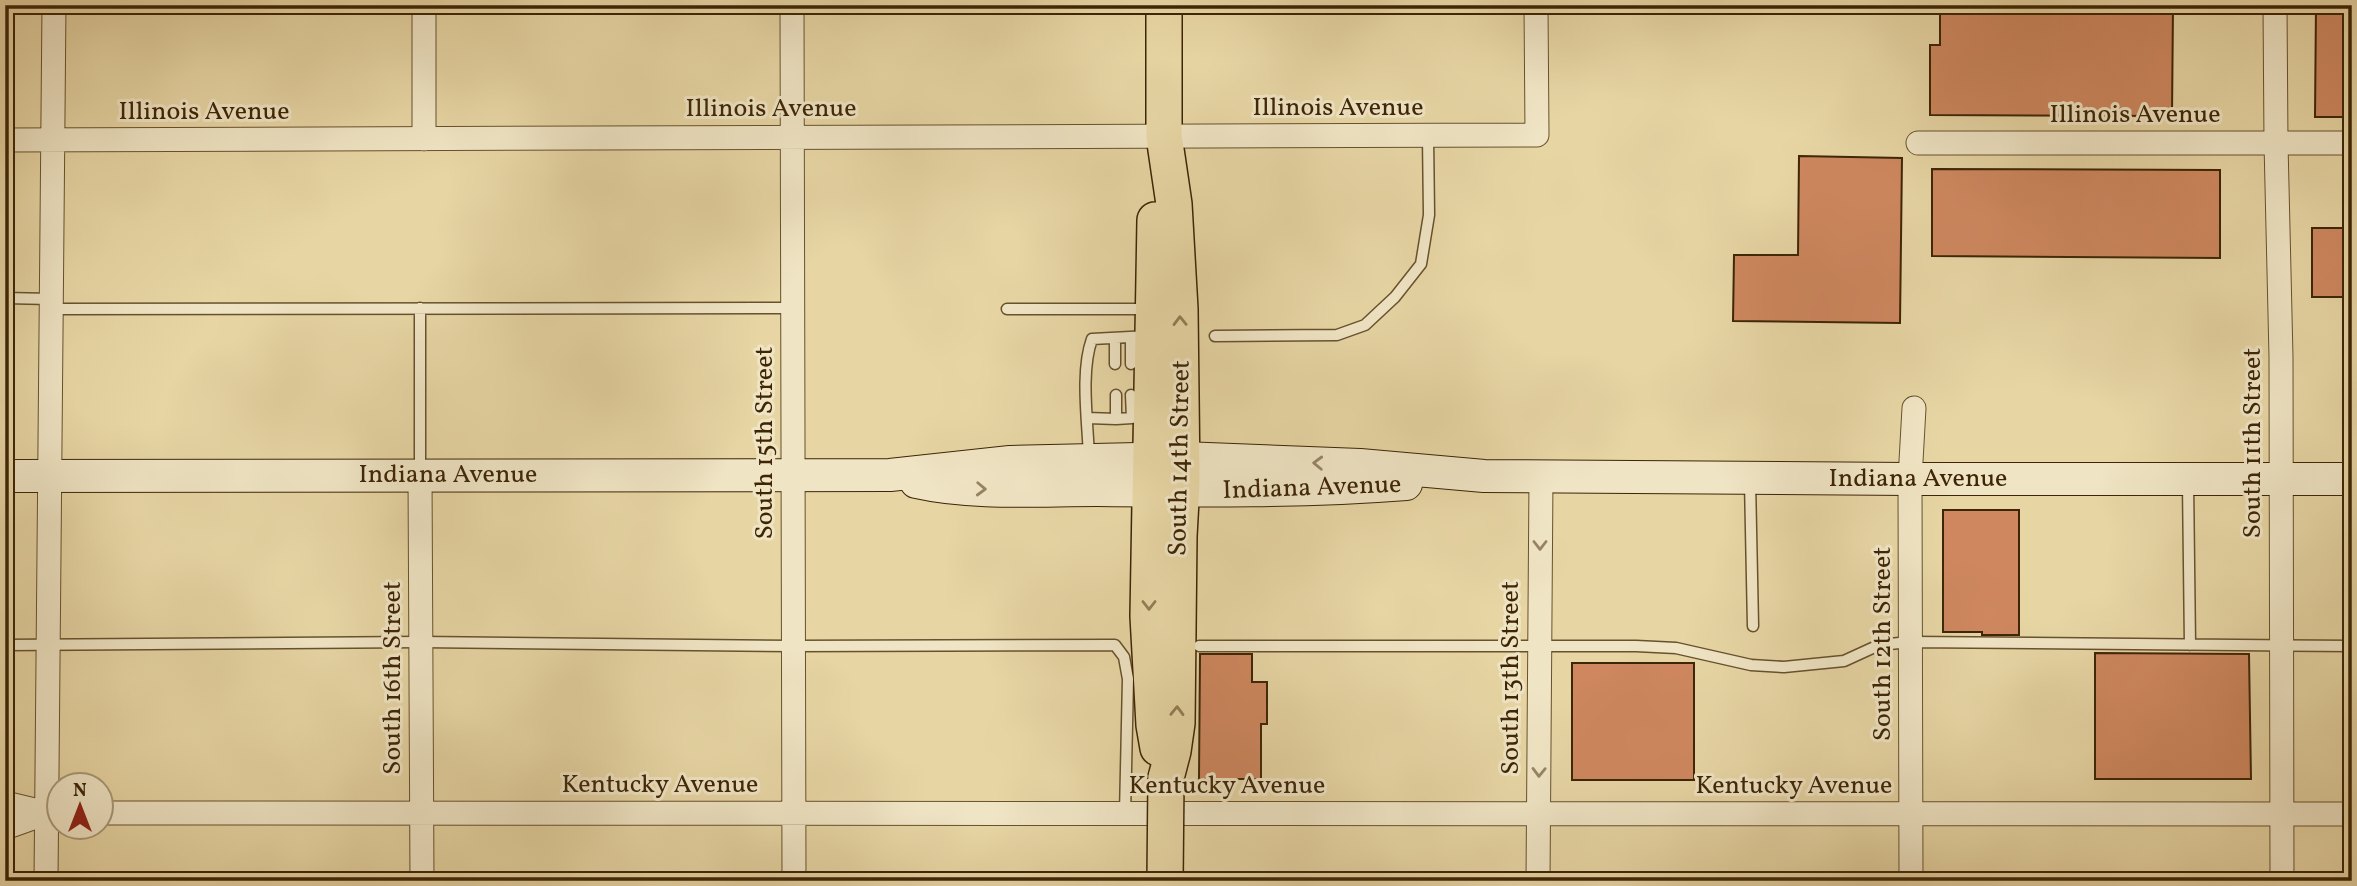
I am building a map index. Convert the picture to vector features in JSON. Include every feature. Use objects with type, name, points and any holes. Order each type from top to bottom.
[{"type":"main road","name":"South 14th Street","points":[[1164,5],[1164,136],[1176,224],[1180,309],[1166,475],[1164,536],[1149,616],[1154,725],[1166,778],[1166,881]]},
{"type":"main road","name":"South 14th Street","points":[[1164,136],[1156,184],[1145,327],[1166,475]]},
{"type":"main road","name":"Indiana Avenue","points":[[5,476],[890,475],[1010,462],[1089,460],[1166,475],[1342,489],[1484,476],[2352,479]]},
{"type":"main road","name":"Indiana Avenue","points":[[890,475],[937,487],[960,489],[1166,475]]},
{"type":"street","points":[[51,770],[47,645],[54,5]]},
{"type":"street","points":[[424,5],[424,139]]},
{"type":"street","name":"South 15th Street","points":[[792,5],[794,881]]},
{"type":"street","name":"Illinois Avenue","points":[[5,140],[1537,135],[1536,5]]},
{"type":"street","name":"South 11th Street","points":[[2275,5],[2281,357],[2282,881]]},
{"type":"street","name":"Illinois Avenue","points":[[1918,143],[2352,143]]},
{"type":"street","name":"South 12th Street","points":[[1911,881],[1910,479],[1914,408]]},
{"type":"street","name":"South 16th Street","points":[[421,475],[422,881]]},
{"type":"street","name":"South 13th Street","points":[[1538,881],[1541,477]]},
{"type":"street","points":[[5,803],[46,812]]},
{"type":"street","name":"Kentucky Avenue","points":[[116,813],[2352,814]]},
{"type":"street","points":[[5,828],[46,815]]},
{"type":"street","points":[[46,881],[50,840]]},
{"type":"lane","points":[[1215,336],[1337,335],[1365,326],[1395,297],[1421,264],[1429,215],[1428,136]]},
{"type":"lane","points":[[5,298],[52,304],[420,309],[793,309]]},
{"type":"lane","points":[[420,309],[421,475]]},
{"type":"lane","points":[[1007,309],[1145,327]]},
{"type":"lane","points":[[1089,460],[1088,350],[1092,339],[1115,338],[1145,327]]},
{"type":"lane","points":[[1131,364],[1145,327]]},
{"type":"lane","points":[[1115,338],[1115,364]]},
{"type":"lane","points":[[1116,395],[1116,419]]},
{"type":"lane","points":[[1088,418],[1132,418],[1132,396]]},
{"type":"lane","points":[[1750,478],[1753,626]]},
{"type":"lane","points":[[2188,479],[2190,645]]},
{"type":"lane","points":[[5,645],[421,642],[793,646],[1115,645],[1124,657],[1128,679],[1125,814]]},
{"type":"lane","points":[[1199,646],[1540,645],[1676,648],[1752,665],[1784,667],[1844,661],[1879,645],[1910,642],[2352,646]]},
{"type":"building","points":[[1940,5],[2173,5],[2172,116],[1930,115],[1930,45],[1940,45]]},
{"type":"building","points":[[2316,5],[2352,5],[2352,117],[2315,117]]},
{"type":"building","points":[[1799,156],[1902,158],[1900,323],[1733,321],[1734,255],[1798,255]]},
{"type":"building","points":[[1932,169],[2220,170],[2220,258],[1932,256]]},
{"type":"building","points":[[2312,228],[2352,228],[2352,297],[2312,297]]},
{"type":"building","points":[[1943,510],[2019,510],[2019,635],[1943,632]]},
{"type":"building","points":[[2095,653],[2249,654],[2251,779],[2095,779]]},
{"type":"building","points":[[1200,654],[1252,654],[1252,682],[1267,682],[1267,724],[1261,724],[1261,779],[1199,779]]},
{"type":"building","points":[[1572,663],[1694,663],[1694,780],[1572,780]]}]
